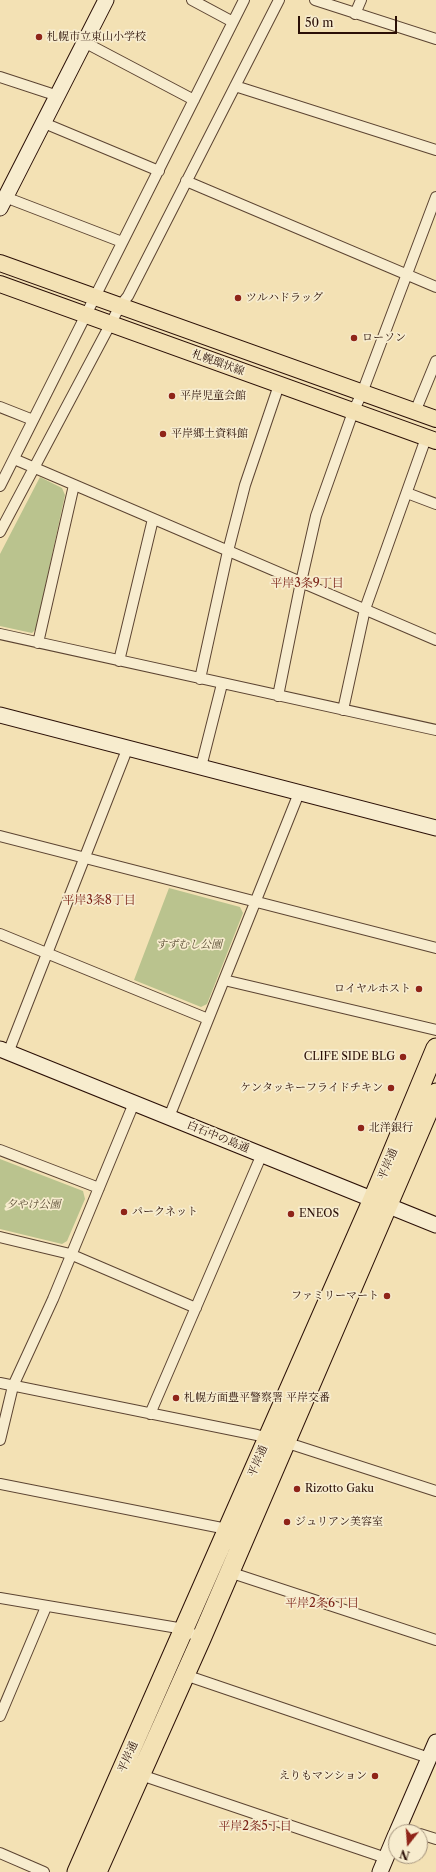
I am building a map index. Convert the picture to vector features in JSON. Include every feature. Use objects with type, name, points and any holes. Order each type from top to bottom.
[{"type":"highway","name":"平岸通","points":[[77,1872],[184,1629],[286,1443],[380,1202],[436,1048]]},
{"type":"highway","name":"平岸通","points":[[97,1872],[230,1572],[236,1532],[267,1438],[380,1202],[436,1093]]},
{"type":"main road","name":"札幌環状線","points":[[0,263],[436,419]]},
{"type":"main road","name":"札幌環状線","points":[[0,284],[431,440]]},
{"type":"street","points":[[106,0],[3,203],[122,242]]},
{"type":"street","points":[[192,0],[234,22]]},
{"type":"street","points":[[0,486],[244,0]]},
{"type":"street","points":[[0,532],[33,467],[110,324],[120,306],[128,296],[279,0]]},
{"type":"street","points":[[315,0],[436,39]]},
{"type":"street","points":[[355,14],[361,0]]},
{"type":"street","points":[[84,42],[194,100]]},
{"type":"street","points":[[0,77],[58,96]]},
{"type":"street","points":[[235,86],[436,150]]},
{"type":"street","points":[[44,124],[159,171]]},
{"type":"street","points":[[186,181],[436,287]]},
{"type":"street","points":[[278,696],[316,516],[353,412],[362,393],[408,275],[436,197]]},
{"type":"street","points":[[415,412],[436,361]]},
{"type":"street","points":[[200,679],[228,551],[245,485],[279,385]]},
{"type":"street","points":[[0,407],[33,420]]},
{"type":"street","points":[[343,710],[365,609],[407,493],[431,440]]},
{"type":"street","points":[[14,459],[436,640]]},
{"type":"street","points":[[38,643],[74,485]]},
{"type":"street","points":[[407,493],[436,504]]},
{"type":"street","points":[[119,661],[152,519]]},
{"type":"street","points":[[0,634],[436,730]]},
{"type":"street","points":[[201,767],[222,684]]},
{"type":"street","points":[[0,715],[436,828]]},
{"type":"street","points":[[4,1051],[47,953],[128,747]]},
{"type":"street","points":[[169,1117],[299,793]]},
{"type":"street","points":[[0,836],[436,948]]},
{"type":"street","points":[[0,934],[208,1019]]},
{"type":"street","points":[[224,980],[436,1030]]},
{"type":"street","name":"白石中の島通","points":[[4,1051],[436,1224]]},
{"type":"street","points":[[0,1440],[13,1386],[53,1299],[70,1254],[134,1103]]},
{"type":"street","points":[[0,1150],[99,1188]]},
{"type":"street","points":[[150,1414],[262,1154]]},
{"type":"street","points":[[0,1237],[70,1254],[196,1308]]},
{"type":"street","points":[[0,1383],[267,1438],[436,1491]]},
{"type":"street","points":[[0,1484],[236,1532]]},
{"type":"street","points":[[230,1572],[436,1640]]},
{"type":"street","points":[[0,1598],[46,1607],[184,1629],[201,1639]]},
{"type":"street","points":[[0,1716],[3,1700],[46,1607]]},
{"type":"street","points":[[185,1675],[429,1758]]},
{"type":"street","points":[[400,1824],[436,1742]]},
{"type":"street","points":[[123,1767],[140,1775],[386,1858]]},
{"type":"street","points":[[0,1853],[44,1872]]},
{"type":"street","points":[[380,1872],[388,1853]]},
{"type":"green space","points":[[40,477],[62,488],[65,495],[36,629],[32,633],[0,626],[0,554]]},
{"type":"green space","name":"すずむし公園","points":[[169,888],[240,907],[243,913],[207,1004],[201,1007],[134,980]]},
{"type":"green space","name":"夕やけ公園","points":[[0,1159],[83,1191],[85,1199],[67,1241],[62,1244],[0,1229]]},
{"type":"place","name":"札幌市立東山小学校","points":[[39,37]]},
{"type":"place","name":"ツルハドラッグ","points":[[238,298]]},
{"type":"place","name":"ローソン","points":[[354,338]]},
{"type":"place","name":"平岸児童会館","points":[[172,396]]},
{"type":"place","name":"平岸郷土資料館","points":[[163,434]]},
{"type":"place","name":"ロイヤルホスト","points":[[419,989]]},
{"type":"place","name":"CLIFE SIDE BLG","points":[[403,1057]]},
{"type":"place","name":"ケンタッキーフライドチキン","points":[[391,1088]]},
{"type":"place","name":"北洋銀行","points":[[361,1128]]},
{"type":"place","name":"パークネット","points":[[124,1212]]},
{"type":"place","name":"ENEOS","points":[[291,1214]]},
{"type":"place","name":"ファミリーマート","points":[[387,1296]]},
{"type":"place","name":"札幌方面豊平警察署 平岸交番","points":[[176,1398]]},
{"type":"place","name":"Rizotto Gaku","points":[[297,1489]]},
{"type":"place","name":"ジュリアン美容室","points":[[287,1522]]},
{"type":"place","name":"えりもマンション","points":[[375,1776]]},
{"type":"district","name":"平岸3条9丁目","points":[[307,584]]},
{"type":"district","name":"平岸3条8丁目","points":[[99,901]]},
{"type":"district","name":"平岸2条6丁目","points":[[322,1604]]},
{"type":"district","name":"平岸2条5丁目","points":[[255,1827]]}]
